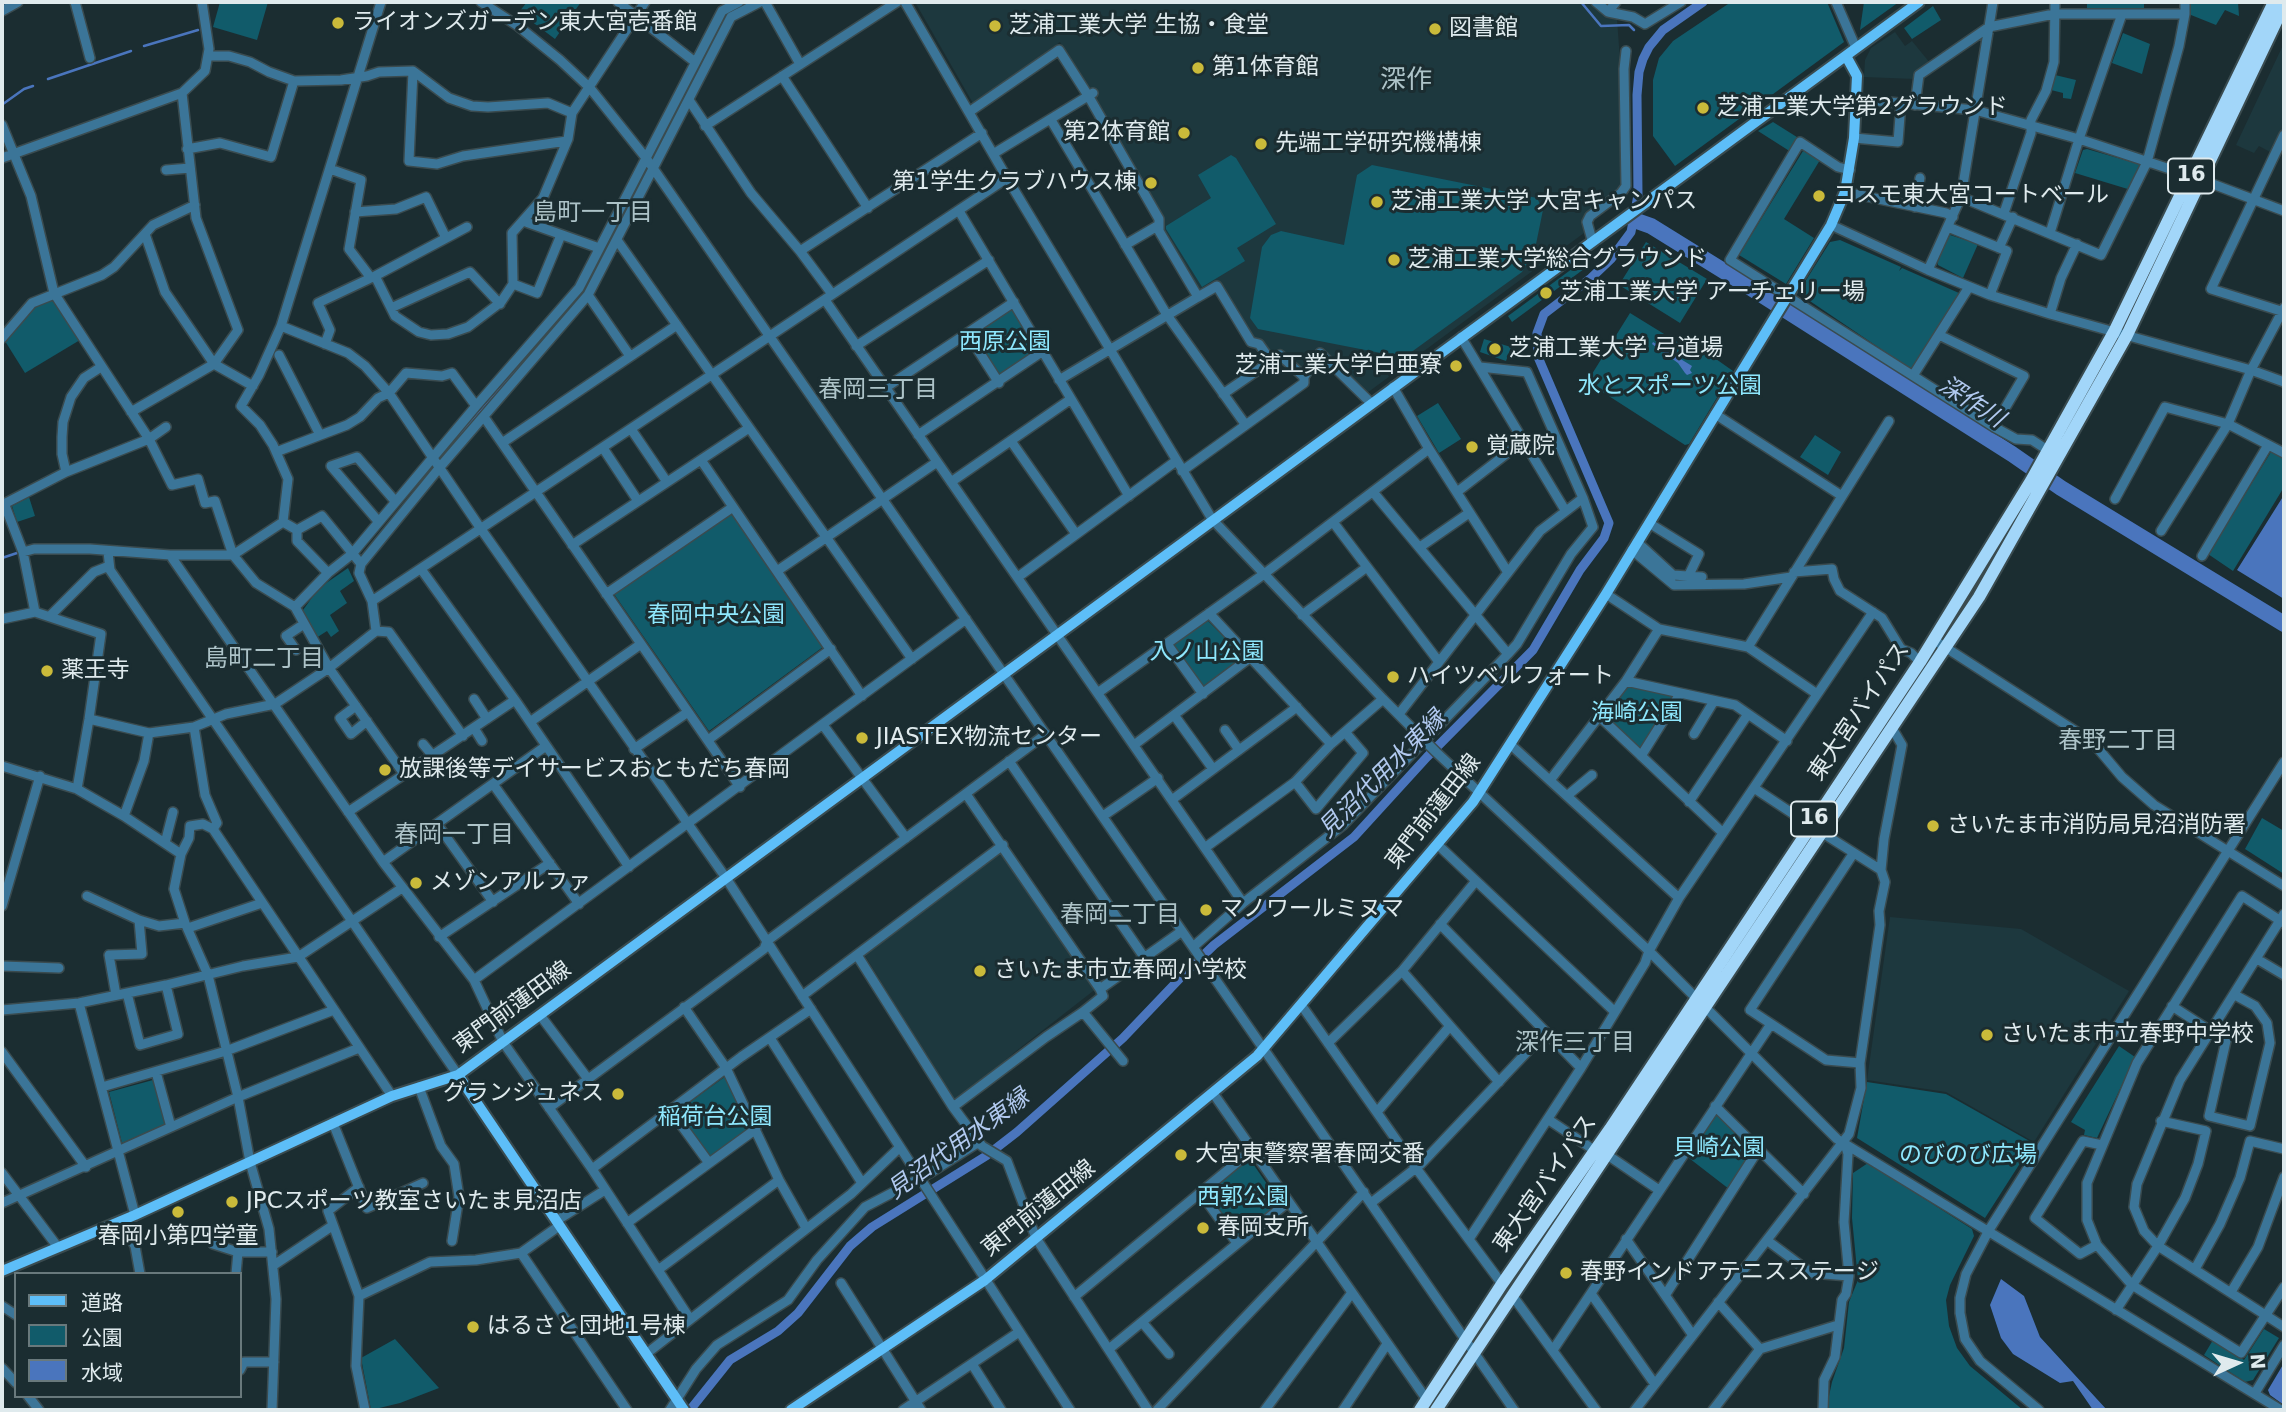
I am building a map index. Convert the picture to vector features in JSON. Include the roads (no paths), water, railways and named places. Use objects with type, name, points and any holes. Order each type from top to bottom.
[{"type":"highway","name":"東大宮バイパス","points":[[2196,178],[2274,2]]},
{"type":"highway","name":"東大宮バイパス","points":[[1816,828],[1892,728],[1946,648],[2120,334],[2284,5]]},
{"type":"highway","name":"東大宮バイパス","points":[[1424,1405],[1512,1295],[1600,1152],[1816,828],[1934,640],[2036,485]]},
{"type":"highway","name":"東大宮バイパス","points":[[1440,1408],[1502,1284],[1600,1152]]},
{"type":"main road","name":"東門前蓮田線","points":[[2,1271],[120,1221],[392,1097],[458,1075],[1919,2]]},
{"type":"main road","name":"東門前蓮田線","points":[[791,1410],[985,1280],[1265,1049],[1479,793],[1606,594],[1830,225],[1845,192],[1854,138],[1856,71],[1846,55]]},
{"type":"main road","name":"東門前蓮田線","points":[[458,1075],[646,1353],[679,1408]]},
{"type":"street","points":[[2,11],[18,2]]},
{"type":"street","points":[[75,2],[90,58]]},
{"type":"street","points":[[2,158],[182,93],[205,71],[208,56],[202,2]]},
{"type":"street","points":[[283,522],[288,479],[260,425],[241,406],[281,326],[381,2]]},
{"type":"street","points":[[481,2],[518,26],[590,88],[646,158],[1514,1410]]},
{"type":"street","points":[[618,2],[695,62]]},
{"type":"street","points":[[330,169],[361,180],[349,249],[373,277],[395,316],[419,332],[431,335],[448,334],[468,327],[500,304],[513,284],[512,233],[543,198],[567,141],[572,113],[645,2]]},
{"type":"street","points":[[295,607],[328,573],[352,554],[475,406],[579,288],[722,11],[739,2]]},
{"type":"street","points":[[89,719],[149,733],[194,727],[226,714],[275,705],[372,636],[376,631],[372,601],[359,573],[360,564],[588,295],[731,17],[763,2],[800,64]]},
{"type":"street","points":[[705,127],[897,2]]},
{"type":"street","points":[[905,2],[993,155],[1212,519],[1383,699],[1429,746],[1649,951],[1837,1139],[2281,1410]]},
{"type":"street","points":[[1595,2],[1608,12],[1645,24],[1681,2]]},
{"type":"street","points":[[1608,12],[1616,2]]},
{"type":"street","points":[[1836,2],[1856,48]]},
{"type":"street","points":[[1928,270],[1961,197],[1993,2]]},
{"type":"street","points":[[1999,248],[2031,133],[2031,120],[2046,91],[2054,62],[2055,2]]},
{"type":"street","points":[[1961,197],[2101,254],[2147,162],[2179,46],[2185,2]]},
{"type":"street","points":[[1915,104],[1919,75],[1989,27],[2054,14],[2185,14]]},
{"type":"street","points":[[2050,233],[2122,14]]},
{"type":"street","points":[[970,112],[1059,46],[1091,95],[1159,219],[1159,231],[1198,297]]},
{"type":"street","points":[[1592,240],[1587,222],[1590,216],[1626,186],[1623,69],[1626,51]]},
{"type":"street","points":[[208,56],[250,62],[294,81],[341,80],[379,72],[413,71],[449,98],[472,106],[548,103],[572,113]]},
{"type":"street","points":[[413,71],[410,160],[437,164],[463,156],[567,141]]},
{"type":"street","points":[[782,76],[868,208]]},
{"type":"street","points":[[187,149],[220,143],[271,158],[294,81]]},
{"type":"street","points":[[131,412],[214,364],[239,330],[196,218],[182,93]]},
{"type":"street","points":[[993,155],[1091,95]]},
{"type":"street","points":[[1856,99],[1975,110],[2079,139],[2284,211]]},
{"type":"street","points":[[689,100],[751,193],[800,251],[885,388],[1099,692],[1243,903]]},
{"type":"street","points":[[1854,138],[1898,142],[1901,103]]},
{"type":"street","points":[[1051,120],[1167,315],[1245,424]]},
{"type":"street","points":[[2,125],[31,196],[54,293],[149,439],[172,485],[198,479],[205,503],[215,501],[233,555],[256,583],[295,607],[330,668],[404,774]]},
{"type":"street","points":[[800,251],[982,134]]},
{"type":"street","points":[[2161,531],[2228,424],[2251,370],[2284,311],[2211,289],[2284,135]]},
{"type":"street","points":[[1850,170],[1838,167],[1801,142],[1730,260],[1994,427],[2016,439],[2032,440],[2050,457]]},
{"type":"street","points":[[166,170],[190,168]]},
{"type":"street","points":[[372,601],[1007,178]]},
{"type":"street","points":[[1915,207],[1920,178]]},
{"type":"street","points":[[1845,192],[1946,213],[1953,217]]},
{"type":"street","points":[[355,212],[396,209],[426,197],[446,238]]},
{"type":"street","points":[[2,338],[32,303],[102,275],[114,267],[153,225],[195,205]]},
{"type":"street","points":[[959,211],[1129,496]]},
{"type":"street","points":[[523,221],[599,248]]},
{"type":"street","points":[[1125,245],[1159,225]]},
{"type":"street","points":[[1830,225],[1990,295],[2251,370],[2284,382]]},
{"type":"street","points":[[325,344],[330,330],[318,303],[467,227]]},
{"type":"street","points":[[1948,227],[2007,251],[1990,295]]},
{"type":"street","points":[[145,234],[165,292],[214,364],[253,386]]},
{"type":"street","points":[[513,284],[537,293],[561,235]]},
{"type":"street","points":[[617,240],[912,659]]},
{"type":"street","points":[[2050,314],[2077,244]]},
{"type":"street","points":[[856,345],[989,260]]},
{"type":"street","points":[[391,308],[470,272],[500,304]]},
{"type":"street","points":[[1059,380],[1217,286],[1251,342],[1259,344],[1271,361]]},
{"type":"street","points":[[1914,374],[1969,287]]},
{"type":"street","points":[[588,295],[630,356]]},
{"type":"street","points":[[885,388],[1014,302]]},
{"type":"street","points":[[502,443],[677,325]]},
{"type":"street","points":[[281,326],[356,358],[389,393],[726,878],[1070,1410]]},
{"type":"street","points":[[967,333],[999,383]]},
{"type":"street","points":[[1939,335],[2024,376],[1994,427]]},
{"type":"street","points":[[1461,337],[1565,510]]},
{"type":"street","points":[[918,435],[1043,351]]},
{"type":"street","points":[[1182,471],[1304,383],[1304,377],[1320,353],[1371,403]]},
{"type":"street","points":[[279,355],[320,435]]},
{"type":"street","points":[[1223,394],[1280,355],[1304,377]]},
{"type":"street","points":[[66,472],[63,422],[71,397],[84,378],[102,367]]},
{"type":"street","points":[[1195,950],[1243,903],[1331,835],[1389,779],[1429,746],[1517,645],[1572,554],[1592,527],[1583,498],[1527,372],[1480,367]]},
{"type":"street","points":[[276,452],[347,425],[360,417],[378,398],[389,393],[406,373],[442,376],[452,373],[475,406]]},
{"type":"street","points":[[1393,387],[1507,571]]},
{"type":"street","points":[[951,482],[1071,399]]},
{"type":"street","points":[[2115,499],[2165,407],[2228,424],[2284,453]]},
{"type":"street","points":[[1715,414],[1842,496]]},
{"type":"street","points":[[484,417],[740,786]]},
{"type":"street","points":[[1748,647],[1889,421]]},
{"type":"street","points":[[35,612],[23,552],[3,504],[66,472],[149,439],[166,428]]},
{"type":"street","points":[[572,545],[749,428]]},
{"type":"street","points":[[631,429],[667,482]]},
{"type":"street","points":[[1012,441],[1076,534]]},
{"type":"street","points":[[1457,492],[1523,441]]},
{"type":"street","points":[[2202,555],[2268,445]]},
{"type":"street","points":[[603,448],[639,501]]},
{"type":"street","points":[[1099,692],[1264,574],[1429,449]]},
{"type":"street","points":[[379,521],[331,466],[357,457],[395,501]]},
{"type":"street","points":[[701,460],[862,696]]},
{"type":"street","points":[[1018,577],[1176,461]]},
{"type":"street","points":[[777,571],[937,462]]},
{"type":"street","points":[[1373,492],[1508,654]]},
{"type":"street","points":[[1399,713],[1540,531],[1583,498]]},
{"type":"street","points":[[606,594],[733,507]]},
{"type":"street","points":[[1420,547],[1469,513]]},
{"type":"street","points":[[298,530],[322,516],[360,564]]},
{"type":"street","points":[[23,552],[90,549],[170,555],[233,555],[283,522]]},
{"type":"street","points":[[283,522],[298,530]]},
{"type":"street","points":[[1333,522],[1439,662]]},
{"type":"street","points":[[1649,523],[1699,554],[1688,577]]},
{"type":"street","points":[[298,530],[297,541],[328,573]]},
{"type":"street","points":[[1634,546],[1674,585],[1744,584],[1832,569],[1840,591],[1882,618],[1901,649],[1920,662]]},
{"type":"street","points":[[1634,546],[1673,575],[1702,577]]},
{"type":"street","points":[[108,552],[108,566],[458,1075]]},
{"type":"street","points":[[170,555],[383,862],[474,980],[503,1042],[592,1169],[690,1319]]},
{"type":"street","points":[[50,616],[94,572],[108,566]]},
{"type":"street","points":[[1302,615],[1367,567]]},
{"type":"street","points":[[421,569],[629,867]]},
{"type":"street","points":[[1606,594],[1659,629],[1748,647],[1817,694]]},
{"type":"street","points":[[2,619],[35,612],[101,634],[76,789]]},
{"type":"street","points":[[1469,1239],[1549,1121],[1645,963],[1679,898],[1873,612]]},
{"type":"street","points":[[1209,613],[1331,744]]},
{"type":"street","points":[[474,980],[966,619]]},
{"type":"street","points":[[296,649],[286,636],[304,624]]},
{"type":"street","points":[[1552,779],[1626,681],[1659,629]]},
{"type":"street","points":[[376,631],[388,632],[463,736]]},
{"type":"street","points":[[1934,640],[2095,745],[2138,792],[2154,805],[2284,886]]},
{"type":"street","points":[[530,722],[641,644]]},
{"type":"street","points":[[1167,644],[1203,694]]},
{"type":"street","points":[[708,740],[831,649]]},
{"type":"street","points":[[1134,745],[1251,657]]},
{"type":"street","points":[[1626,681],[1735,705],[1787,741]]},
{"type":"street","points":[[1641,756],[1680,694]]},
{"type":"street","points":[[474,699],[487,719]]},
{"type":"street","points":[[1206,847],[1294,782],[1331,744],[1383,699]]},
{"type":"street","points":[[348,812],[515,701]]},
{"type":"street","points":[[1693,734],[1714,701]]},
{"type":"street","points":[[356,706],[340,718],[351,734],[367,721]]},
{"type":"street","points":[[1173,799],[1297,707]]},
{"type":"street","points":[[634,749],[688,712]]},
{"type":"street","points":[[1689,802],[1748,714]]},
{"type":"street","points":[[1174,715],[1213,769]]},
{"type":"street","points":[[1600,717],[1723,833]]},
{"type":"street","points":[[823,725],[906,838]]},
{"type":"street","points":[[194,727],[205,795],[217,823],[213,829]]},
{"type":"street","points":[[474,728],[482,741]]},
{"type":"street","points":[[1635,1410],[1849,1134],[1861,1088],[1860,1063],[1885,883],[1881,870],[1884,839],[1902,745],[1892,728]]},
{"type":"street","points":[[1224,730],[1239,750]]},
{"type":"street","points":[[1294,782],[1316,809],[1363,753],[1345,732]]},
{"type":"street","points":[[124,816],[144,761],[149,733]]},
{"type":"street","points":[[549,1108],[764,949],[767,941],[1046,734]]},
{"type":"street","points":[[423,744],[433,756]]},
{"type":"street","points":[[1511,745],[1552,779],[1679,898]]},
{"type":"street","points":[[383,862],[547,746]]},
{"type":"street","points":[[1009,761],[1144,957]]},
{"type":"street","points":[[2039,1410],[1993,1373],[1972,1351],[1965,1339],[1960,1298],[1966,1274],[1989,1230],[2284,762]]},
{"type":"street","points":[[2,766],[76,789],[124,816],[181,854]]},
{"type":"street","points":[[1568,795],[1592,775]]},
{"type":"street","points":[[2,906],[40,776]]},
{"type":"street","points":[[1103,816],[1158,778]]},
{"type":"street","points":[[493,784],[579,904]]},
{"type":"street","points":[[1755,788],[1881,870]]},
{"type":"street","points":[[953,1107],[1103,996],[966,794]]},
{"type":"street","points":[[165,843],[173,812]]},
{"type":"street","points":[[272,1410],[276,1299],[269,1229],[250,1162],[238,1097],[208,975],[174,889],[190,826],[203,824],[213,829],[392,1097]]},
{"type":"street","points":[[437,824],[493,902]]},
{"type":"street","points":[[802,996],[1003,845]]},
{"type":"street","points":[[1437,845],[1615,1012]]},
{"type":"street","points":[[1853,853],[1750,1010],[1826,1060],[1860,1063]]},
{"type":"street","points":[[439,937],[550,863]]},
{"type":"street","points":[[1328,1043],[1402,971],[1475,882]]},
{"type":"street","points":[[2,1010],[79,1003],[243,966],[298,957],[402,888]]},
{"type":"street","points":[[87,896],[139,920],[159,926],[187,925],[262,904]]},
{"type":"street","points":[[2284,1287],[2267,1315],[2241,1353],[2132,1285],[2097,1245],[2087,1220],[2087,1183],[2137,1063],[2242,896],[2283,919],[2180,1080],[2137,1184],[2134,1207],[2144,1231],[2158,1246],[2267,1315],[2284,1327]]},
{"type":"street","points":[[116,995],[108,955],[142,954],[139,920]]},
{"type":"street","points":[[1440,924],[1581,1068]]},
{"type":"street","points":[[1100,989],[1182,931]]},
{"type":"street","points":[[857,956],[953,1107],[981,1144],[1007,1161],[1036,1238],[1148,1410]]},
{"type":"street","points":[[2257,959],[2284,975]]},
{"type":"street","points":[[2,966],[59,968]]},
{"type":"street","points":[[1402,971],[1499,1082]]},
{"type":"street","points":[[127,993],[140,1045],[178,1034],[166,985]]},
{"type":"street","points":[[2172,1006],[2226,1041],[2209,1116],[2250,1126],[2270,1043],[2267,1023],[2255,1006],[2235,995]]},
{"type":"street","points":[[79,1003],[135,1214]]},
{"type":"street","points":[[1302,1006],[1502,1284]]},
{"type":"street","points":[[684,1007],[726,1068],[779,1180],[806,1228]]},
{"type":"street","points":[[592,1169],[726,1068],[811,1009]]},
{"type":"street","points":[[102,1087],[226,1051],[334,1010]]},
{"type":"street","points":[[1083,1012],[1123,1061]]},
{"type":"street","points":[[540,1015],[588,1079]]},
{"type":"street","points":[[1553,1350],[1771,1024]]},
{"type":"street","points":[[1377,1112],[1450,1026]]},
{"type":"street","points":[[1371,1203],[1416,1168],[1545,1033]]},
{"type":"street","points":[[770,1038],[862,1182]]},
{"type":"street","points":[[2,1203],[238,1097],[359,1048]]},
{"type":"street","points":[[2,1052],[86,1167]]},
{"type":"street","points":[[156,1072],[171,1127]]},
{"type":"street","points":[[419,1087],[442,1146],[454,1164],[459,1198],[452,1241]]},
{"type":"street","points":[[1213,1093],[1387,1344],[1424,1405]]},
{"type":"street","points":[[1715,1106],[1804,1194]]},
{"type":"street","points":[[671,1111],[709,1163]]},
{"type":"street","points":[[1549,1121],[1659,1190]]},
{"type":"street","points":[[2116,1310],[2158,1246],[2185,1198],[2198,1164],[2206,1131],[2161,1121]]},
{"type":"street","points":[[333,1123],[367,1209],[423,1183]]},
{"type":"street","points":[[626,1223],[756,1129]]},
{"type":"street","points":[[2097,1245],[2080,1254],[2035,1218],[2083,1141],[2102,1145]]},
{"type":"street","points":[[2195,1269],[2220,1224],[2240,1178],[2250,1141],[2284,1149]]},
{"type":"street","points":[[1823,1410],[1824,1380],[1835,1357],[1838,1325],[1849,1276],[1844,1222],[1848,1154],[1844,1142]]},
{"type":"street","points":[[679,1408],[696,1369],[717,1345],[788,1300],[817,1260],[865,1207],[922,1180],[981,1144]]},
{"type":"street","points":[[646,1353],[851,1194],[900,1147]]},
{"type":"street","points":[[1074,1297],[1252,1150]]},
{"type":"street","points":[[1666,1294],[1758,1150]]},
{"type":"street","points":[[2,1173],[57,1247]]},
{"type":"street","points":[[2231,1292],[2258,1247],[2284,1177]]},
{"type":"street","points":[[658,1270],[779,1180]]},
{"type":"street","points":[[359,1187],[328,1211],[359,1296],[356,1366],[365,1410]]},
{"type":"street","points":[[359,1296],[430,1262],[476,1260],[521,1253],[605,1190]]},
{"type":"street","points":[[1200,1192],[1237,1243]]},
{"type":"street","points":[[1157,1410],[1364,1192]]},
{"type":"street","points":[[1109,1349],[1288,1202]]},
{"type":"street","points":[[120,1221],[135,1246],[140,1272]]},
{"type":"street","points":[[274,1265],[332,1226]]},
{"type":"street","points":[[1626,1238],[1692,1334]]},
{"type":"street","points":[[1768,1241],[1811,1273],[1849,1276]]},
{"type":"street","points":[[213,1244],[238,1252],[272,1251]]},
{"type":"street","points":[[236,1272],[238,1252]]},
{"type":"street","points":[[521,1253],[627,1410]]},
{"type":"street","points":[[841,1283],[919,1406]]},
{"type":"street","points":[[1265,1410],[1351,1294]]},
{"type":"street","points":[[1512,1295],[1596,1410]]},
{"type":"street","points":[[1592,1295],[1654,1384]]},
{"type":"street","points":[[1718,1302],[1760,1349]]},
{"type":"street","points":[[1142,1322],[1168,1354]]},
{"type":"street","points":[[1713,1410],[1760,1349],[1838,1325]]},
{"type":"street","points":[[903,1410],[919,1406],[972,1364],[1019,1332]]},
{"type":"street","points":[[1343,1410],[1387,1344]]},
{"type":"street","points":[[2255,1393],[2284,1345]]},
{"type":"street","points":[[242,1366],[244,1362],[274,1362]]},
{"type":"street","points":[[972,1364],[1001,1410]]},
{"type":"street","points":[[2,1368],[14,1381]]},
{"type":"water","points":[[1653,342],[1692,366],[1692,373],[1687,375],[1678,363],[1652,344]]},
{"type":"water","points":[[2284,495],[2284,599],[2237,570]]},
{"type":"water","points":[[2001,1279],[2024,1296],[2040,1337],[2107,1410],[2093,1410],[2073,1381],[2060,1383],[2013,1354],[2001,1338],[1990,1305]]},
{"type":"water","points":[[2284,1363],[2284,1405],[2270,1395],[2268,1390]]},
{"type":"waterway","points":[[1581,2],[1601,26],[1629,25],[1634,30]]},
{"type":"waterway","name":"見沼代用水東縁","points":[[690,1410],[730,1360],[778,1331],[798,1313],[850,1246],[872,1227],[986,1156],[1017,1132],[1123,1038],[1214,945],[1354,837],[1427,757],[1533,650],[1580,570],[1604,538],[1609,523],[1538,357],[1537,333],[1544,314],[1591,278],[1611,259],[1631,232],[1638,195],[1637,95],[1643,59],[1663,30],[1703,2]]},
{"type":"waterway","points":[[439,459],[581,296],[729,14]]},
{"type":"waterway","points":[[144,46],[198,30]]},
{"type":"waterway","points":[[48,79],[131,51]]},
{"type":"waterway","points":[[3,104],[33,86]]},
{"type":"waterway","name":"深作川","points":[[1634,220],[1651,226],[1743,283],[2061,488],[2284,624]]},
{"type":"waterway","points":[[399,504],[434,464]]},
{"type":"waterway","points":[[2,558],[20,552]]},
{"type":"place","name":"ライオンズガーデン東大宮壱番館","points":[[338,23]]},
{"type":"place","name":"芝浦工業大学 生協・食堂","points":[[995,26]]},
{"type":"place","name":"図書館","points":[[1435,29]]},
{"type":"place","name":"第1体育館","points":[[1198,68]]},
{"type":"place","name":"芝浦工業大学第2グラウンド","points":[[1703,108]]},
{"type":"place","name":"第2体育館","points":[[1184,133]]},
{"type":"place","name":"先端工学研究機構棟","points":[[1261,144]]},
{"type":"place","name":"第1学生クラブハウス棟","points":[[1151,183]]},
{"type":"place","name":"コスモ東大宮コートベール","points":[[1819,196]]},
{"type":"place","name":"芝浦工業大学 大宮キャンパス","points":[[1377,202]]},
{"type":"place","name":"芝浦工業大学総合グラウンド","points":[[1394,260]]},
{"type":"place","name":"芝浦工業大学 アーチェリー場","points":[[1546,293]]},
{"type":"place","name":"芝浦工業大学 弓道場","points":[[1495,349]]},
{"type":"place","name":"芝浦工業大学白亜寮","points":[[1456,366]]},
{"type":"place","name":"覚蔵院","points":[[1472,447]]},
{"type":"place","name":"薬王寺","points":[[47,671]]},
{"type":"place","name":"ハイツベルフォート","points":[[1393,677]]},
{"type":"place","name":"JIASTEX物流センター","points":[[862,738]]},
{"type":"place","name":"放課後等デイサービスおともだち春岡","points":[[385,770]]},
{"type":"place","name":"さいたま市消防局見沼消防署","points":[[1933,826]]},
{"type":"place","name":"メゾンアルファ","points":[[416,883]]},
{"type":"place","name":"マノワールミヌマ","points":[[1206,910]]},
{"type":"place","name":"さいたま市立春岡小学校","points":[[980,971]]},
{"type":"place","name":"さいたま市立春野中学校","points":[[1987,1035]]},
{"type":"place","name":"グランジュネス","points":[[618,1094]]},
{"type":"place","name":"大宮東警察署春岡交番","points":[[1181,1155]]},
{"type":"place","name":"JPCスポーツ教室さいたま見沼店","points":[[232,1202]]},
{"type":"place","name":"春岡小第四学童","points":[[178,1212]]},
{"type":"place","name":"春岡支所","points":[[1203,1228]]},
{"type":"place","name":"春野インドアテニスステージ","points":[[1566,1273]]},
{"type":"place","name":"はるさと団地1号棟","points":[[473,1327]]},
{"type":"district","name":"深作","points":[[1406,81]]},
{"type":"district","name":"島町一丁目","points":[[593,214]]},
{"type":"district","name":"春岡三丁目","points":[[878,391]]},
{"type":"district","name":"島町二丁目","points":[[264,660]]},
{"type":"district","name":"春野二丁目","points":[[2118,742]]},
{"type":"district","name":"春岡一丁目","points":[[454,836]]},
{"type":"district","name":"春岡二丁目","points":[[1120,916]]},
{"type":"district","name":"深作三丁目","points":[[1575,1044]]},
{"type":"park label","name":"西原公園","points":[[1005,343]]},
{"type":"park label","name":"水とスポーツ公園","points":[[1670,387]]},
{"type":"park label","name":"春岡中央公園","points":[[716,616]]},
{"type":"park label","name":"入ノ山公園","points":[[1207,653]]},
{"type":"park label","name":"海崎公園","points":[[1637,714]]},
{"type":"park label","name":"稲荷台公園","points":[[715,1118]]},
{"type":"park label","name":"貝崎公園","points":[[1719,1149]]},
{"type":"park label","name":"のびのび広場","points":[[1968,1156]]},
{"type":"park label","name":"西郭公園","points":[[1243,1198]]}]
